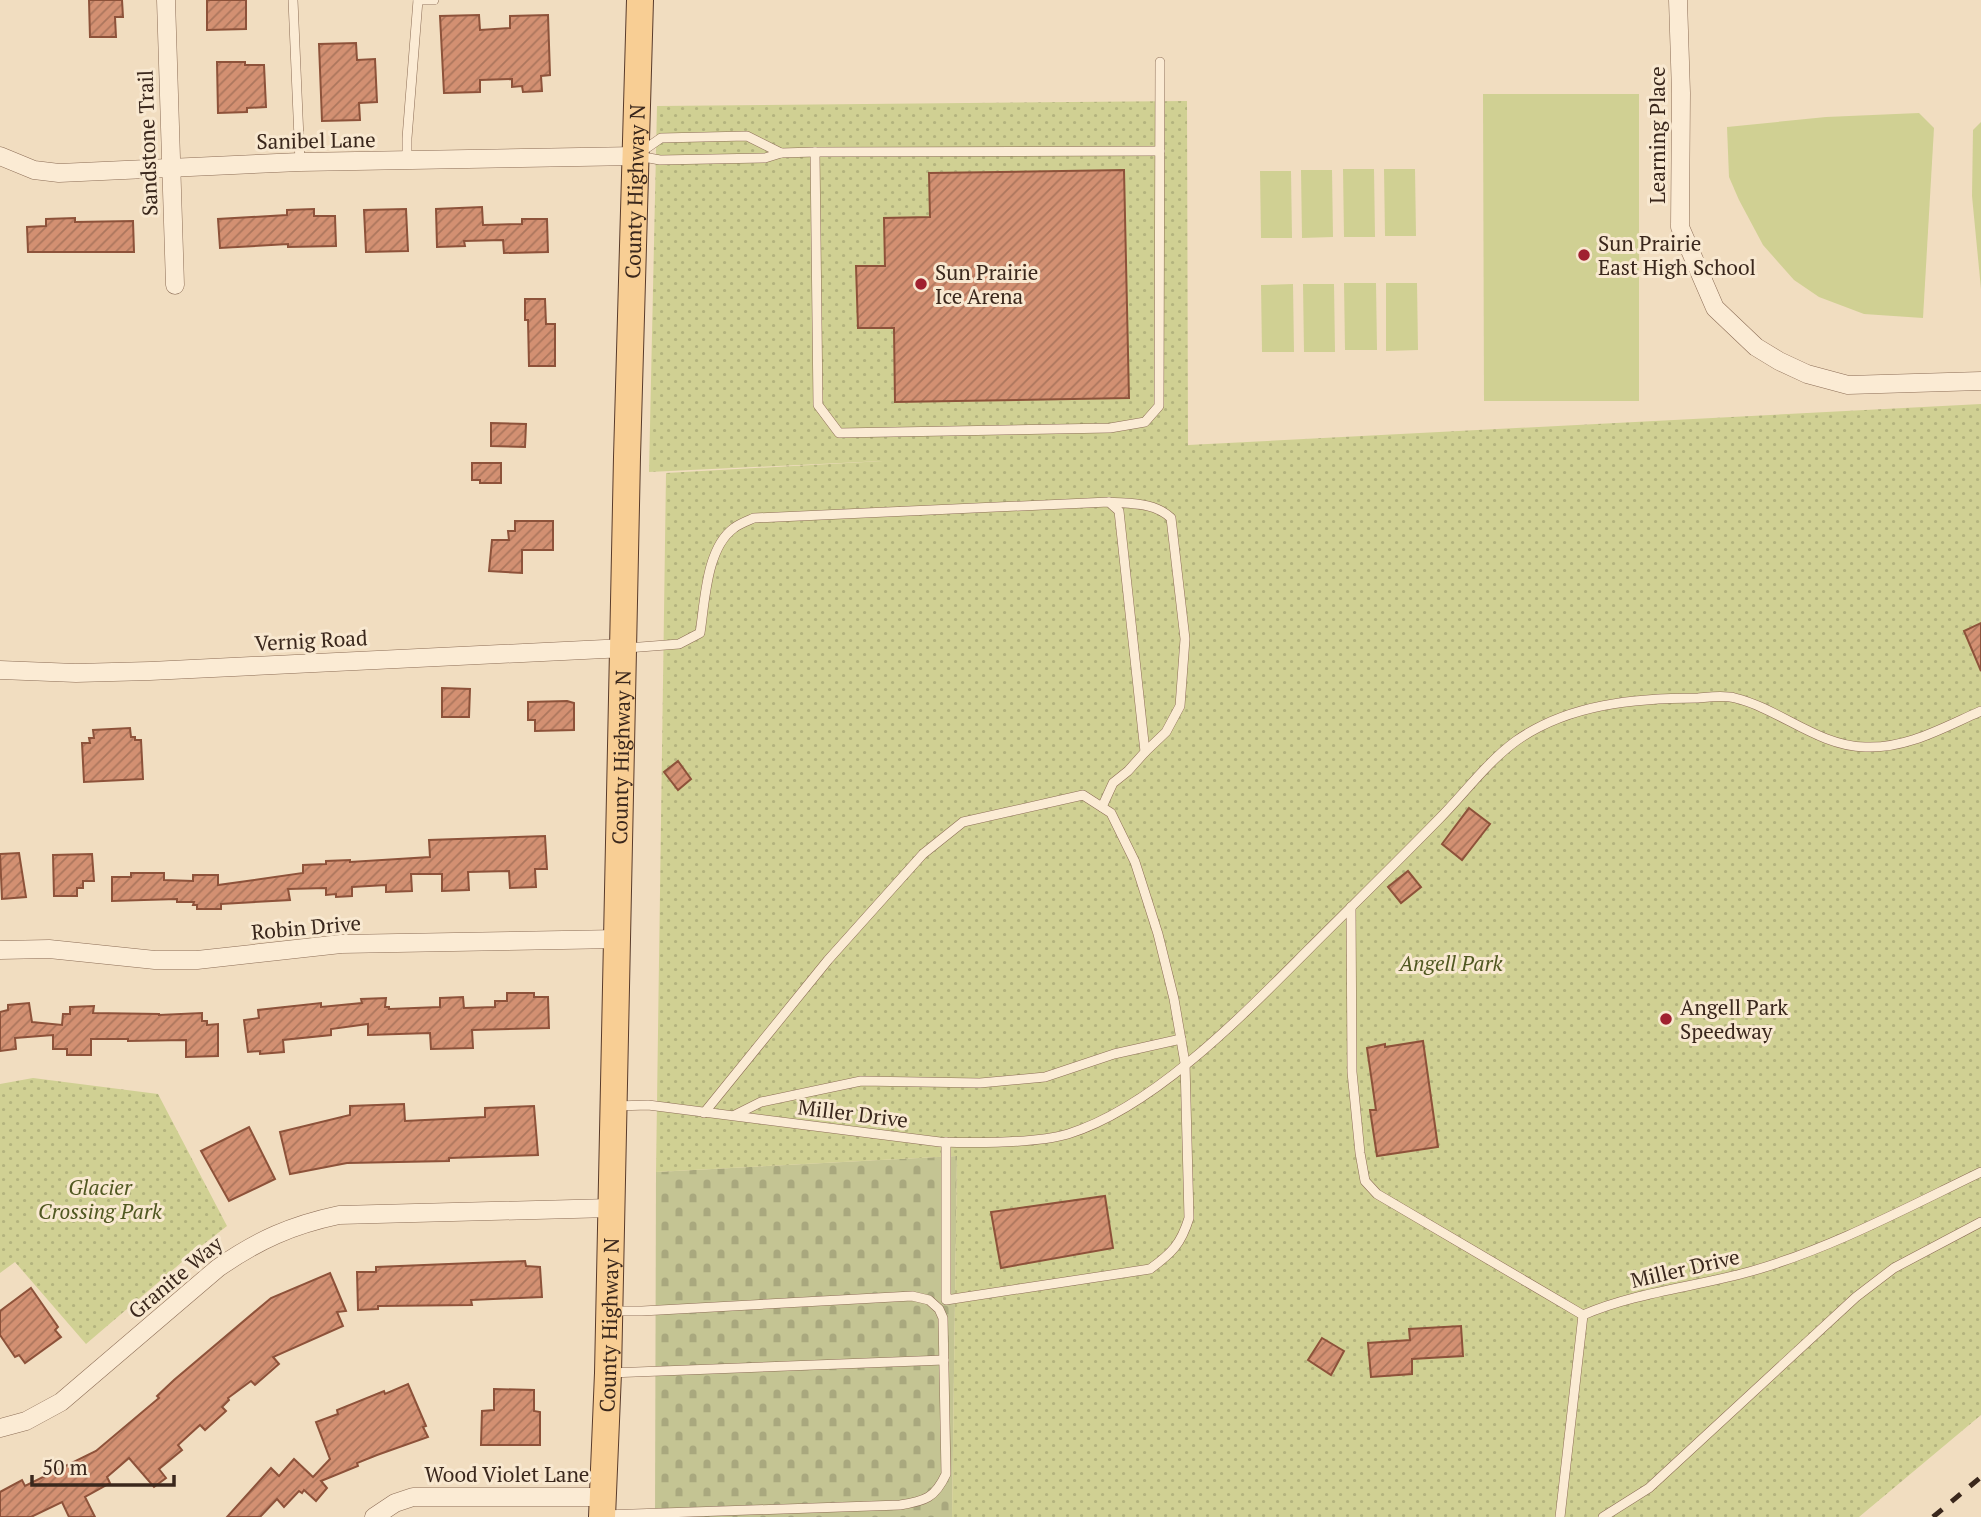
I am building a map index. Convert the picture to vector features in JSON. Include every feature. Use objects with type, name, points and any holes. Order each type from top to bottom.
[{"type":"main road","name":"County Highway N","points":[[602,1510],[608,1373],[627,457],[640,0]]},
{"type":"street","name":"Sandstone Trail","points":[[166,0],[175,285]]},
{"type":"street","name":"Learning Place","points":[[1678,0],[1681,93],[1679,227],[1715,309],[1756,347],[1807,374],[1848,385],[1981,381]]},
{"type":"street","name":"Sanibel Lane","points":[[0,156],[34,170],[59,173],[300,162],[636,156]]},
{"type":"street","name":"Vernig Road","points":[[0,670],[76,673],[150,671],[625,648]]},
{"type":"street","name":"Robin Drive","points":[[0,950],[48,948],[155,960],[197,960],[341,944],[618,939]]},
{"type":"street","name":"Granite Way","points":[[0,1428],[26,1420],[61,1402],[218,1268],[276,1233],[340,1215],[611,1208]]},
{"type":"street","name":"Wood Violet Lane","points":[[374,1517],[395,1503],[413,1497],[602,1510]]},
{"type":"lane","points":[[293,0],[300,162]]},
{"type":"lane","points":[[407,161],[418,0],[434,0]]},
{"type":"lane","points":[[815,152],[817,405],[839,433],[1110,428],[1146,422],[1159,406],[1160,62]]},
{"type":"lane","points":[[636,156],[661,138],[747,136],[781,153]]},
{"type":"lane","points":[[636,156],[660,160],[765,158],[781,153],[815,152],[1160,152]]},
{"type":"lane","points":[[1109,502],[1119,511],[1146,752]]},
{"type":"lane","points":[[625,648],[680,644],[700,633],[708,580],[719,543],[733,528],[754,518],[1109,502],[1146,505],[1162,510],[1171,518],[1185,639],[1180,706],[1166,732],[1128,772],[1113,783],[1102,807]]},
{"type":"lane","name":"Miller Drive","points":[[614,1106],[648,1105],[946,1142],[1026,1140],[1067,1134],[1115,1115],[1165,1081],[1250,1008],[1515,742],[1571,713],[1615,704],[1675,698],[1732,697],[1777,713],[1802,728],[1849,746],[1868,748],[1911,741],[1981,711]]},
{"type":"lane","points":[[704,1113],[828,960],[923,855],[963,822],[1083,794],[1111,813],[1135,862],[1158,934],[1174,999],[1185,1063],[1189,1218],[1183,1239],[1169,1255],[1150,1269],[946,1300],[946,1142]]},
{"type":"lane","points":[[1351,907],[1352,1072],[1365,1181],[1377,1194],[1583,1315],[1560,1517]]},
{"type":"lane","points":[[733,1116],[761,1102],[861,1081],[980,1083],[1045,1077],[1114,1054],[1181,1039]]},
{"type":"lane","name":"Miller Drive","points":[[1583,1315],[1611,1303],[1752,1271],[1815,1250],[1981,1172]]},
{"type":"lane","points":[[1602,1517],[1649,1488],[1856,1297],[1894,1268],[1981,1222]]},
{"type":"lane","points":[[602,1510],[900,1505],[918,1502],[933,1494],[946,1474],[943,1318],[939,1309],[929,1300],[912,1296],[608,1311]]},
{"type":"lane","points":[[608,1373],[944,1360]]},
{"type":"green space","points":[[1483,94],[1639,94],[1639,401],[1484,401]]},
{"type":"green space","name":"Angell Park","points":[[1187,101],[1188,445],[1981,404],[1981,1415],[1859,1517],[952,1517],[957,1156],[656,1172],[666,473],[883,461],[649,472],[657,106]]},
{"type":"green space","points":[[1919,113],[1934,128],[1923,318],[1864,314],[1819,297],[1794,280],[1763,245],[1729,177],[1727,127],[1826,117]]},
{"type":"green space","points":[[1981,122],[1981,289],[1972,196],[1973,130]]},
{"type":"green space","points":[[1343,169],[1374,169],[1375,237],[1344,237]]},
{"type":"green space","points":[[1384,169],[1415,169],[1416,236],[1385,236]]},
{"type":"green space","points":[[1301,170],[1332,170],[1333,237],[1302,238]]},
{"type":"green space","points":[[1260,171],[1291,171],[1292,238],[1261,238]]},
{"type":"green space","points":[[1344,283],[1376,283],[1377,350],[1345,350]]},
{"type":"green space","points":[[1386,283],[1417,283],[1418,350],[1386,351]]},
{"type":"green space","points":[[1293,284],[1294,352],[1262,352],[1261,285]]},
{"type":"green space","points":[[1303,284],[1334,284],[1335,352],[1304,352]]},
{"type":"green space","name":"Glacier Crossing Park","points":[[33,1078],[158,1094],[227,1226],[86,1344],[15,1262],[0,1273],[0,1084]]},
{"type":"green space","points":[[957,1156],[952,1517],[655,1517],[656,1172]]},
{"type":"building","points":[[89,0],[122,0],[123,17],[115,17],[116,37],[90,37]]},
{"type":"building","points":[[207,0],[246,0],[246,29],[207,30]]},
{"type":"building","points":[[479,15],[480,30],[510,28],[510,16],[548,15],[550,75],[541,76],[542,91],[523,92],[522,86],[512,87],[512,79],[480,80],[480,92],[444,93],[440,16]]},
{"type":"building","points":[[356,43],[357,60],[375,59],[377,102],[359,103],[360,120],[322,121],[319,44]]},
{"type":"building","points":[[217,62],[264,65],[266,107],[247,108],[247,112],[218,113]]},
{"type":"building","points":[[1124,170],[1129,398],[895,402],[894,328],[858,328],[856,266],[885,266],[884,218],[930,217],[929,173]]},
{"type":"building","points":[[482,207],[483,225],[522,224],[522,219],[547,219],[548,252],[504,253],[503,240],[464,241],[465,246],[437,247],[436,209]]},
{"type":"building","points":[[314,209],[314,216],[335,216],[336,246],[288,247],[288,244],[220,248],[218,219],[287,215],[287,210]]},
{"type":"building","points":[[406,209],[408,251],[366,252],[364,210]]},
{"type":"building","points":[[75,218],[75,222],[133,221],[134,252],[28,252],[27,227],[46,226],[46,219]]},
{"type":"building","points":[[525,299],[545,299],[546,324],[555,324],[555,366],[529,366]]},
{"type":"building","points":[[491,423],[526,424],[525,447],[491,446]]},
{"type":"building","points":[[472,463],[501,463],[501,483],[480,483],[480,480],[472,480]]},
{"type":"building","points":[[515,521],[553,521],[553,550],[522,550],[522,573],[489,571],[492,540],[509,540],[508,531],[515,531]]},
{"type":"building","points":[[1981,623],[1981,671],[1964,631]]},
{"type":"building","points":[[442,688],[470,689],[469,717],[442,717]]},
{"type":"building","points":[[528,702],[574,703],[574,730],[535,731],[535,720],[528,720]]},
{"type":"building","points":[[130,728],[131,737],[141,740],[143,779],[84,782],[82,743],[90,743],[89,738],[94,738],[93,730]]},
{"type":"building","points":[[678,761],[691,779],[678,790],[664,772]]},
{"type":"building","points":[[1469,808],[1490,824],[1462,860],[1442,844]]},
{"type":"building","points":[[545,836],[547,869],[535,869],[536,887],[510,888],[509,871],[468,872],[469,890],[442,891],[442,874],[411,874],[412,891],[386,892],[386,885],[352,887],[352,896],[336,897],[336,894],[326,895],[326,888],[288,889],[290,900],[221,904],[221,909],[197,909],[197,905],[193,905],[194,902],[177,902],[177,899],[112,901],[112,877],[131,877],[131,873],[164,873],[164,880],[193,881],[193,875],[218,875],[218,885],[303,873],[303,865],[326,864],[326,861],[430,857],[429,840]]},
{"type":"building","points":[[19,853],[26,897],[2,899],[0,854]]},
{"type":"building","points":[[92,854],[94,881],[83,881],[83,888],[77,888],[77,896],[54,896],[53,855]]},
{"type":"building","points":[[1408,871],[1421,887],[1401,903],[1388,887]]},
{"type":"building","points":[[507,993],[534,993],[534,997],[548,997],[549,1028],[472,1030],[473,1048],[431,1049],[430,1033],[368,1035],[368,1024],[331,1029],[331,1035],[283,1040],[284,1052],[248,1052],[244,1020],[259,1018],[258,1010],[321,1003],[321,1007],[362,1003],[361,999],[386,998],[385,1007],[389,1009],[440,1007],[440,998],[463,997],[464,1008],[495,1007],[495,1001],[507,1001]]},
{"type":"building","points":[[29,1003],[32,1022],[62,1025],[63,1014],[70,1014],[70,1007],[94,1006],[93,1013],[202,1013],[202,1021],[207,1021],[207,1025],[218,1024],[218,1056],[186,1057],[186,1040],[128,1039],[91,1039],[91,1055],[67,1055],[67,1049],[53,1049],[53,1035],[15,1038],[16,1049],[0,1051],[0,1012],[8,1010],[8,1005]]},
{"type":"building","points":[[1423,1041],[1438,1147],[1377,1156],[1370,1110],[1376,1110],[1367,1048]]},
{"type":"building","points":[[404,1104],[405,1121],[485,1117],[485,1108],[534,1106],[538,1155],[449,1158],[449,1161],[347,1163],[290,1174],[280,1132],[350,1115],[350,1106]]},
{"type":"building","points":[[249,1127],[275,1179],[229,1201],[201,1151]]},
{"type":"building","points":[[1105,1196],[1113,1248],[1001,1268],[991,1212]]},
{"type":"building","points":[[525,1261],[526,1266],[540,1267],[542,1297],[471,1300],[472,1305],[378,1306],[378,1309],[358,1310],[357,1272],[376,1272],[376,1267]]},
{"type":"building","points":[[330,1273],[346,1311],[337,1312],[343,1326],[273,1357],[279,1364],[255,1385],[251,1381],[228,1398],[222,1407],[226,1411],[205,1430],[200,1425],[178,1445],[182,1450],[159,1469],[166,1478],[154,1487],[129,1458],[107,1477],[110,1483],[85,1497],[95,1517],[69,1517],[62,1502],[31,1517],[0,1517],[0,1492],[22,1480],[25,1486],[96,1451],[159,1398],[157,1396],[174,1380],[271,1298]]},
{"type":"building","points":[[31,1288],[58,1327],[55,1330],[61,1337],[25,1363],[19,1355],[15,1357],[0,1335],[0,1311]]},
{"type":"building","points":[[1461,1326],[1463,1356],[1412,1359],[1412,1374],[1371,1377],[1368,1343],[1410,1340],[1409,1329]]},
{"type":"building","points":[[1322,1338],[1344,1351],[1331,1375],[1308,1360]]},
{"type":"building","points":[[408,1384],[428,1437],[357,1463],[358,1466],[321,1481],[327,1488],[316,1501],[304,1490],[302,1493],[299,1491],[284,1507],[277,1499],[260,1517],[227,1517],[271,1468],[279,1476],[294,1459],[313,1477],[330,1459],[316,1422],[338,1414],[337,1410]]},
{"type":"building","points":[[494,1389],[534,1390],[534,1411],[540,1412],[540,1445],[481,1445],[482,1411],[494,1410]]},
{"type":"railway","points":[[1933,1517],[1981,1477]]},
{"type":"place","name":"Sun Prairie East High School","points":[[1584,255]]},
{"type":"place","name":"Sun Prairie Ice Arena","points":[[921,284]]},
{"type":"place","name":"Angell Park Speedway","points":[[1666,1019]]}]
